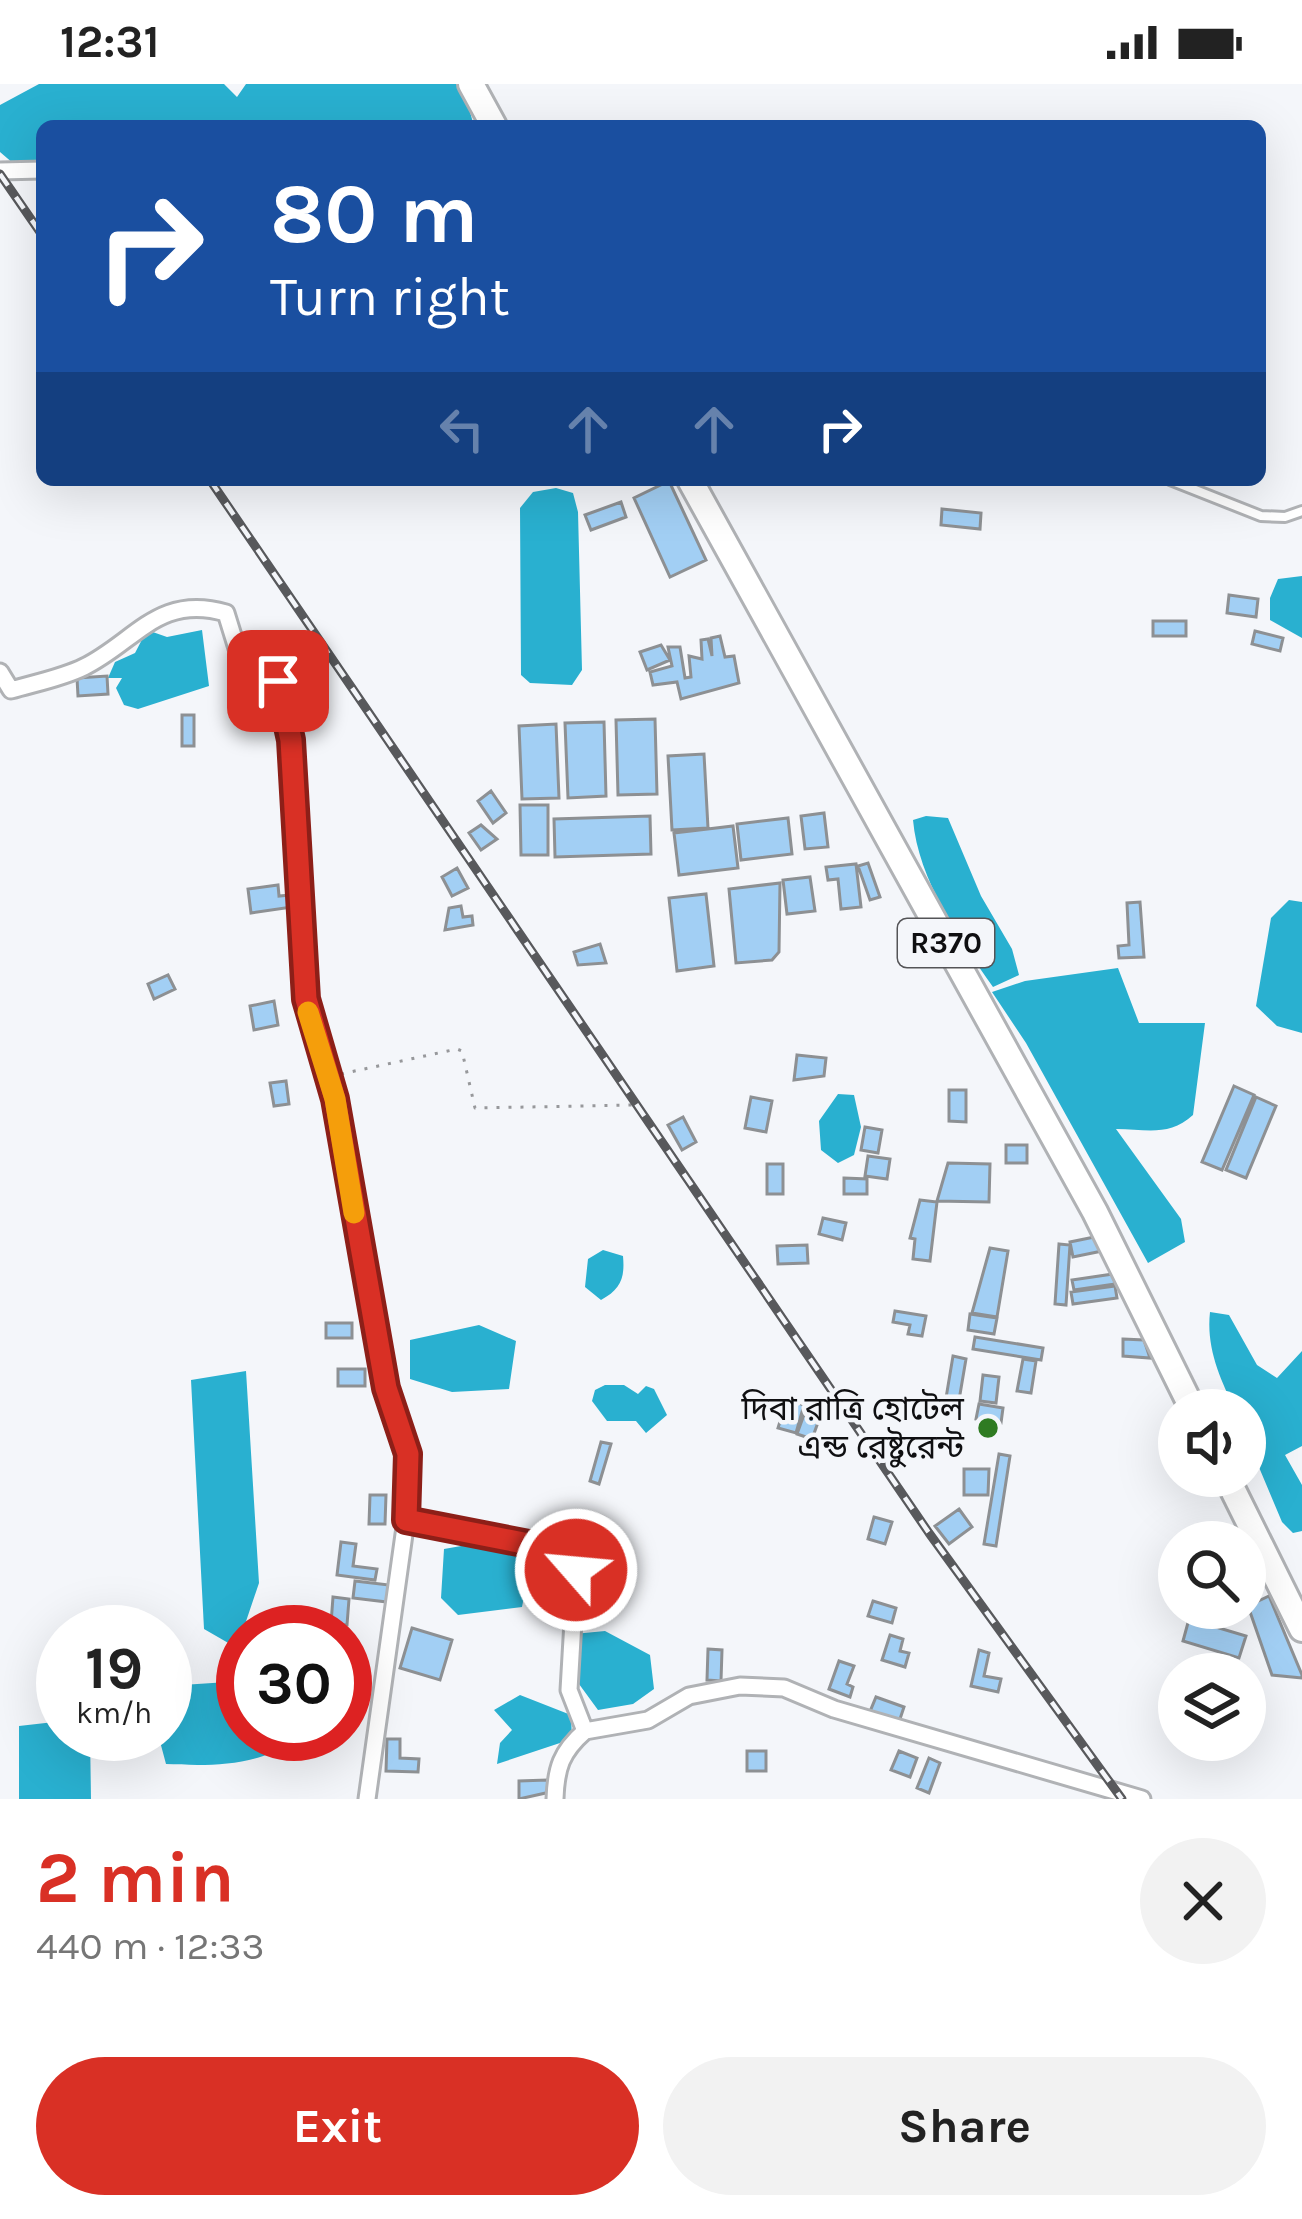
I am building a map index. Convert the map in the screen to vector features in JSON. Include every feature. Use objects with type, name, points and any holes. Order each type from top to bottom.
[{"type":"main road","points":[[471,84],[491,120]]},
{"type":"main road","name":"R370","points":[[693,486],[1095,1212],[1183,1389]]},
{"type":"main road","points":[[1236,1497],[1302,1629]]},
{"type":"street","points":[[0,171],[36,170]]},
{"type":"street","points":[[0,672],[11,690],[84,667],[142,623],[207,607],[226,613],[238,655],[253,679],[278,681],[291,740],[306,999],[328,1078],[386,1388],[408,1454],[406,1520],[367,1799]]},
{"type":"street","points":[[406,1520],[544,1547],[576,1570],[569,1690],[585,1731]]},
{"type":"street","points":[[555,1799],[556,1771],[565,1749],[585,1731],[648,1720],[689,1696],[740,1686],[784,1688],[834,1709],[1142,1799]]},
{"type":"lane","points":[[1185,486],[1261,517],[1302,511]]},
{"type":"path","points":[[328,1078],[457,1049],[463,1053],[475,1108],[634,1105]]},
{"type":"water","points":[[39,84],[224,84],[237,97],[246,84],[462,84],[472,120],[36,120],[36,164],[14,164],[0,152],[0,105]]},
{"type":"water","points":[[556,488],[573,493],[578,512],[582,670],[572,685],[530,683],[521,675],[520,508],[533,492]]},
{"type":"water","points":[[1302,576],[1302,638],[1270,620],[1270,598],[1278,579]]},
{"type":"water","points":[[147,630],[167,637],[202,630],[209,686],[138,709],[124,705],[116,688],[122,678],[108,678],[115,662],[135,653]]},
{"type":"water","points":[[948,818],[981,896],[1012,949],[1019,975],[993,987],[955,929],[932,886],[917,842],[913,820]]},
{"type":"water","points":[[1289,900],[1302,902],[1302,1033],[1277,1026],[1256,1006],[1271,918]]},
{"type":"water","points":[[1118,968],[1139,1023],[1205,1023],[1193,1115],[1166,1129],[1116,1129],[1181,1219],[1185,1242],[1148,1263],[1026,1043],[992,992],[1025,981]]},
{"type":"water","points":[[838,1094],[854,1095],[861,1127],[854,1155],[838,1163],[821,1150],[819,1121]]},
{"type":"water","points":[[603,1250],[623,1256],[623,1271],[617,1287],[601,1300],[585,1287],[588,1259]]},
{"type":"water","points":[[1210,1312],[1229,1315],[1257,1365],[1277,1378],[1302,1351],[1302,1446],[1285,1455],[1302,1485],[1302,1531],[1293,1533],[1282,1522],[1266,1484],[1266,1389],[1225,1389]]},
{"type":"water","points":[[479,1325],[516,1341],[509,1389],[452,1392],[410,1379],[410,1340]]},
{"type":"water","points":[[246,1371],[259,1583],[252,1605],[216,1605],[216,1636],[204,1629],[191,1380]]},
{"type":"water","points":[[624,1385],[638,1394],[646,1386],[654,1389],[667,1415],[646,1433],[636,1421],[607,1421],[592,1401],[595,1390]]},
{"type":"water","points":[[484,1542],[531,1560],[522,1607],[458,1615],[441,1598],[444,1549]]},
{"type":"water","points":[[605,1631],[650,1655],[654,1689],[633,1704],[598,1710],[579,1684],[574,1634]]},
{"type":"water","points":[[216,1683],[216,1761],[246,1761],[166,1764],[192,1761],[192,1684]]},
{"type":"water","points":[[520,1695],[571,1715],[572,1739],[497,1764],[500,1743],[512,1730],[494,1710]]},
{"type":"water","points":[[36,1724],[36,1761],[90,1761],[91,1799],[19,1799],[19,1726]]},
{"type":"building","points":[[659,486],[671,486],[706,560],[670,577],[634,498]]},
{"type":"building","points":[[621,502],[626,517],[591,530],[585,515]]},
{"type":"building","points":[[942,509],[981,513],[980,529],[941,525]]},
{"type":"building","points":[[1229,595],[1258,599],[1256,617],[1227,613]]},
{"type":"building","points":[[1153,621],[1186,621],[1186,636],[1153,636]]},
{"type":"building","points":[[1255,631],[1283,638],[1280,651],[1252,644]]},
{"type":"building","points":[[720,636],[725,657],[734,656],[739,683],[681,699],[677,682],[653,685],[650,672],[672,666],[668,647],[680,647],[685,678],[691,677],[689,656],[702,659],[701,640],[708,639],[712,656],[711,638]]},
{"type":"building","points":[[661,645],[670,660],[647,670],[640,652]]},
{"type":"building","points":[[107,676],[108,694],[78,696],[77,678]]},
{"type":"building","points":[[182,715],[194,715],[194,746],[182,746]]},
{"type":"building","points":[[655,719],[657,794],[618,795],[616,720]]},
{"type":"building","points":[[604,722],[606,796],[568,798],[565,723]]},
{"type":"building","points":[[556,724],[559,798],[522,799],[519,726]]},
{"type":"building","points":[[704,754],[708,828],[672,830],[668,756]]},
{"type":"building","points":[[491,791],[506,813],[493,823],[478,801]]},
{"type":"building","points":[[520,805],[548,805],[548,855],[521,855]]},
{"type":"building","points":[[824,813],[828,847],[805,849],[801,816]]},
{"type":"building","points":[[650,816],[651,854],[555,857],[554,819]]},
{"type":"building","points":[[788,818],[792,854],[741,860],[737,824]]},
{"type":"building","points":[[481,825],[497,839],[481,850],[469,833]]},
{"type":"building","points":[[733,826],[738,868],[679,875],[674,833]]},
{"type":"building","points":[[868,863],[880,897],[870,900],[858,866]]},
{"type":"building","points":[[856,864],[861,907],[841,909],[838,879],[828,880],[826,867]]},
{"type":"building","points":[[457,868],[468,888],[452,896],[442,877]]},
{"type":"building","points":[[810,877],[815,911],[787,914],[783,880]]},
{"type":"building","points":[[780,883],[779,952],[772,960],[736,963],[729,889]]},
{"type":"building","points":[[278,885],[279,896],[290,895],[292,907],[251,913],[248,889]]},
{"type":"building","points":[[706,894],[714,966],[677,971],[669,898]]},
{"type":"building","points":[[1140,902],[1144,957],[1119,958],[1118,946],[1129,945],[1127,903]]},
{"type":"building","points":[[461,906],[463,917],[472,916],[473,925],[445,930],[449,908]]},
{"type":"building","points":[[600,944],[606,963],[578,965],[574,952]]},
{"type":"building","points":[[168,975],[175,989],[154,999],[148,984]]},
{"type":"building","points":[[274,1001],[278,1025],[254,1030],[250,1006]]},
{"type":"building","points":[[797,1055],[826,1058],[824,1076],[794,1080]]},
{"type":"building","points":[[286,1081],[289,1104],[274,1106],[270,1083]]},
{"type":"building","points":[[1234,1086],[1254,1095],[1222,1170],[1202,1162]]},
{"type":"building","points":[[949,1090],[966,1090],[966,1122],[949,1121]]},
{"type":"building","points":[[751,1097],[772,1101],[766,1132],[745,1128]]},
{"type":"building","points":[[1256,1097],[1276,1106],[1246,1178],[1226,1170]]},
{"type":"building","points":[[683,1117],[696,1142],[682,1150],[668,1125]]},
{"type":"building","points":[[865,1127],[882,1130],[878,1153],[861,1150]]},
{"type":"building","points":[[1006,1145],[1027,1145],[1027,1163],[1006,1163]]},
{"type":"building","points":[[868,1156],[890,1159],[887,1179],[865,1176]]},
{"type":"building","points":[[948,1163],[990,1164],[989,1202],[937,1201]]},
{"type":"building","points":[[767,1164],[783,1164],[783,1194],[767,1194]]},
{"type":"building","points":[[844,1178],[867,1179],[867,1194],[844,1194]]},
{"type":"building","points":[[920,1200],[937,1202],[930,1261],[913,1259],[915,1239],[910,1238]]},
{"type":"building","points":[[823,1218],[846,1223],[842,1240],[819,1234]]},
{"type":"building","points":[[1099,1236],[1102,1251],[1073,1257],[1070,1242]]},
{"type":"building","points":[[1059,1244],[1070,1245],[1066,1305],[1055,1304]]},
{"type":"building","points":[[807,1245],[808,1263],[778,1264],[777,1246]]},
{"type":"building","points":[[990,1248],[1008,1251],[997,1317],[972,1313]]},
{"type":"building","points":[[1113,1274],[1115,1284],[1074,1290],[1072,1280]]},
{"type":"building","points":[[1115,1286],[1117,1298],[1073,1304],[1071,1292]]},
{"type":"building","points":[[895,1311],[926,1316],[922,1336],[908,1334],[910,1325],[893,1322]]},
{"type":"building","points":[[970,1314],[997,1318],[994,1334],[968,1330]]},
{"type":"building","points":[[326,1323],[352,1323],[352,1338],[326,1338]]},
{"type":"building","points":[[975,1337],[1043,1348],[1041,1360],[973,1349]]},
{"type":"building","points":[[1123,1339],[1144,1340],[1150,1358],[1123,1356]]},
{"type":"building","points":[[953,1356],[966,1359],[957,1412],[944,1410]]},
{"type":"building","points":[[1023,1359],[1036,1361],[1031,1393],[1017,1391]]},
{"type":"building","points":[[338,1369],[365,1369],[365,1386],[338,1386]]},
{"type":"building","points":[[983,1375],[999,1377],[996,1403],[980,1401]]},
{"type":"building","points":[[810,1398],[825,1403],[812,1439],[797,1434]]},
{"type":"building","points":[[787,1399],[804,1405],[796,1433],[778,1428]]},
{"type":"building","points":[[979,1404],[1003,1408],[1001,1423],[976,1419]]},
{"type":"building","points":[[601,1442],[611,1444],[599,1484],[590,1481]]},
{"type":"building","points":[[999,1454],[1010,1456],[996,1546],[984,1544]]},
{"type":"building","points":[[964,1469],[989,1469],[988,1495],[964,1495]]},
{"type":"building","points":[[370,1495],[386,1495],[385,1524],[369,1524]]},
{"type":"building","points":[[959,1509],[972,1527],[949,1544],[935,1526]]},
{"type":"building","points":[[874,1517],[892,1522],[885,1544],[868,1539]]},
{"type":"building","points":[[341,1542],[356,1544],[353,1566],[377,1569],[375,1580],[337,1575]]},
{"type":"building","points":[[355,1581],[389,1585],[387,1602],[353,1598]]},
{"type":"building","points":[[333,1597],[349,1599],[349,1605],[332,1605]]},
{"type":"building","points":[[1266,1597],[1302,1678],[1272,1675],[1256,1629],[1266,1629]]},
{"type":"building","points":[[873,1601],[896,1608],[892,1623],[868,1616]]},
{"type":"building","points":[[412,1628],[452,1640],[440,1680],[400,1668]]},
{"type":"building","points":[[1186,1629],[1223,1629],[1246,1636],[1241,1653],[1223,1653],[1183,1641]]},
{"type":"building","points":[[890,1635],[903,1639],[900,1651],[909,1653],[905,1667],[882,1660]]},
{"type":"building","points":[[708,1649],[722,1650],[721,1681],[707,1680]]},
{"type":"building","points":[[979,1650],[989,1653],[984,1676],[1001,1679],[998,1692],[971,1686]]},
{"type":"building","points":[[839,1661],[854,1666],[847,1684],[853,1687],[850,1697],[829,1689]]},
{"type":"building","points":[[876,1697],[904,1707],[898,1725],[869,1714]]},
{"type":"building","points":[[387,1739],[400,1739],[400,1758],[419,1759],[418,1772],[386,1771]]},
{"type":"building","points":[[747,1751],[766,1751],[766,1771],[747,1771]]},
{"type":"building","points":[[899,1751],[917,1758],[910,1777],[891,1770]]},
{"type":"building","points":[[929,1758],[940,1763],[929,1793],[917,1788]]},
{"type":"building","points":[[547,1780],[550,1792],[519,1799],[519,1781]]},
{"type":"railway","points":[[0,174],[36,226]]},
{"type":"railway","points":[[214,486],[929,1533],[1122,1799]]},
{"type":"slow traffic","points":[[308,1012],[335,1099],[354,1213]]},
{"type":"place","name":"দিবা রাত্রি হোটেল এন্ড রেষ্টুরেন্ট","points":[[988,1428]]},
{"type":"route","points":[[278,681],[291,740],[298,917],[308,1015],[335,1099],[386,1388],[408,1454],[406,1520],[544,1547],[576,1570]]}]
